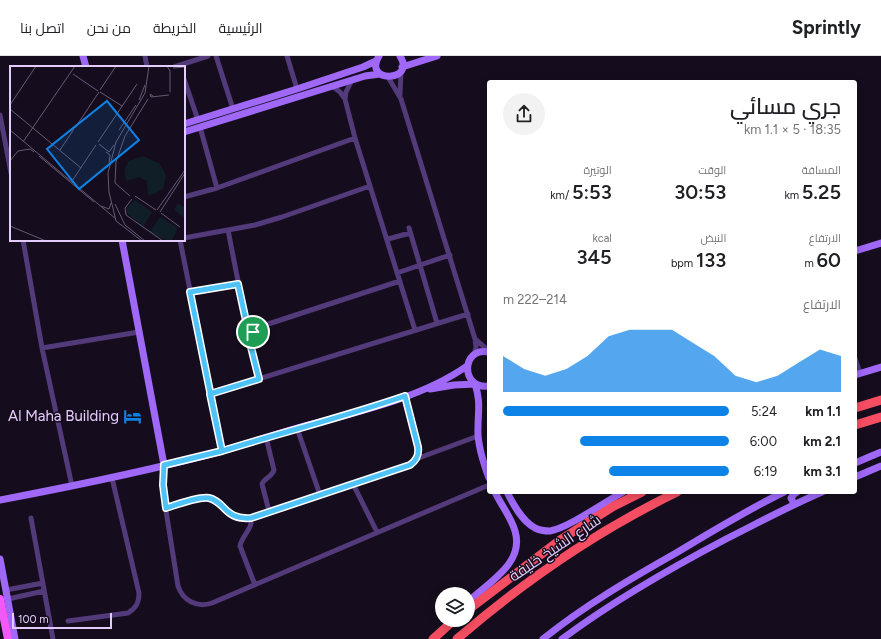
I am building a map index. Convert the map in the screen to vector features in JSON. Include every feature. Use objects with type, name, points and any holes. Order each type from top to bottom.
[{"type":"highway","points":[[857,407],[881,400]]},
{"type":"highway","points":[[857,424],[881,417]]},
{"type":"highway","name":"شارع الشيخ خليفة","points":[[475,605],[560,540],[614,506],[638,494]]},
{"type":"highway","name":"شارع الشيخ خليفة","points":[[457,639],[505,600],[566,555],[598,534],[673,494]]},
{"type":"highway","points":[[434,639],[447,627]]},
{"type":"main road","points":[[4,599],[8,639]]},
{"type":"street","points":[[83,56],[86,66]]},
{"type":"street","points":[[145,56],[147,66]]},
{"type":"street","points":[[178,66],[208,56]]},
{"type":"street","points":[[216,56],[233,109]]},
{"type":"street","points":[[288,56],[298,89]]},
{"type":"street","points":[[400,56],[402,63],[400,98]]},
{"type":"street","points":[[185,132],[370,74],[380,74],[388,77],[398,74],[402,69],[437,56]]},
{"type":"street","points":[[185,124],[298,89],[363,67],[378,58]]},
{"type":"street","points":[[378,58],[376,66],[380,74]]},
{"type":"street","points":[[0,500],[112,478],[222,451],[266,437],[340,417],[405,396],[453,375],[467,366],[474,355],[476,347],[475,339],[400,98],[388,77]]},
{"type":"street","points":[[345,99],[346,92],[352,80]]},
{"type":"street","points":[[185,82],[198,120]]},
{"type":"street","points":[[332,86],[340,92],[345,99],[355,138],[415,330]]},
{"type":"street","points":[[0,115],[10,168]]},
{"type":"street","points":[[200,127],[217,188]]},
{"type":"street","points":[[185,197],[217,188],[355,138]]},
{"type":"street","points":[[185,238],[255,225],[289,216],[370,186]]},
{"type":"street","points":[[228,230],[246,321],[253,332]]},
{"type":"street","points":[[388,240],[410,230],[437,323]]},
{"type":"street","points":[[23,241],[42,348],[72,486]]},
{"type":"street","points":[[122,241],[164,465],[163,485],[178,586],[180,591],[187,599],[196,604],[207,604],[487,486]]},
{"type":"street","points":[[180,241],[222,451]]},
{"type":"street","points":[[857,251],[881,243]]},
{"type":"street","points":[[397,273],[450,255]]},
{"type":"street","points":[[259,379],[250,343],[253,332],[263,325],[400,281]]},
{"type":"street","points":[[190,292],[238,284]]},
{"type":"street","points":[[210,394],[468,314]]},
{"type":"street","points":[[42,348],[139,332]]},
{"type":"street","points":[[475,339],[487,350]]},
{"type":"street","points":[[474,355],[487,352]]},
{"type":"street","points":[[467,366],[469,378],[475,384],[480,403],[478,436],[487,471]]},
{"type":"street","points":[[858,374],[881,367]]},
{"type":"street","points":[[418,391],[454,385],[475,384],[487,386]]},
{"type":"street","points":[[405,396],[418,447],[418,455],[416,459]]},
{"type":"street","points":[[298,428],[320,495]]},
{"type":"street","points":[[166,508],[206,498],[214,500],[226,511],[235,516],[240,518],[251,518],[410,465],[416,459],[478,436]]},
{"type":"street","points":[[266,437],[274,470],[262,484],[269,511]]},
{"type":"street","points":[[857,462],[881,452]]},
{"type":"street","points":[[857,476],[881,466]]},
{"type":"street","points":[[68,621],[128,613],[136,607],[138,603],[139,593],[112,478]]},
{"type":"street","points":[[353,484],[376,532]]},
{"type":"street","points":[[475,596],[507,567],[514,556],[516,538],[515,531],[496,494]]},
{"type":"street","points":[[508,494],[527,523],[534,528],[546,531],[555,529],[573,521],[620,494]]},
{"type":"street","points":[[543,639],[592,604],[642,572],[780,494]]},
{"type":"street","points":[[794,494],[791,498],[794,504]]},
{"type":"street","points":[[562,639],[599,612],[703,551],[794,504],[817,494]]},
{"type":"street","points":[[31,518],[53,639]]},
{"type":"street","points":[[251,518],[251,526],[240,546],[254,585]]},
{"type":"street","points":[[0,559],[6,590],[4,599],[16,639]]},
{"type":"street","points":[[6,590],[43,583]]},
{"type":"street","points":[[4,599],[44,591]]},
{"type":"place","name":"Al Maha Building","points":[[132,416]]},
{"type":"route","points":[[253,332],[246,321],[238,284],[190,292],[222,451],[361,411],[405,396],[419,451],[414,462],[410,465],[251,518],[240,518],[230,514],[210,498],[202,498],[166,508],[163,492],[164,465],[222,451],[210,394],[259,379],[250,343],[253,332]]}]
